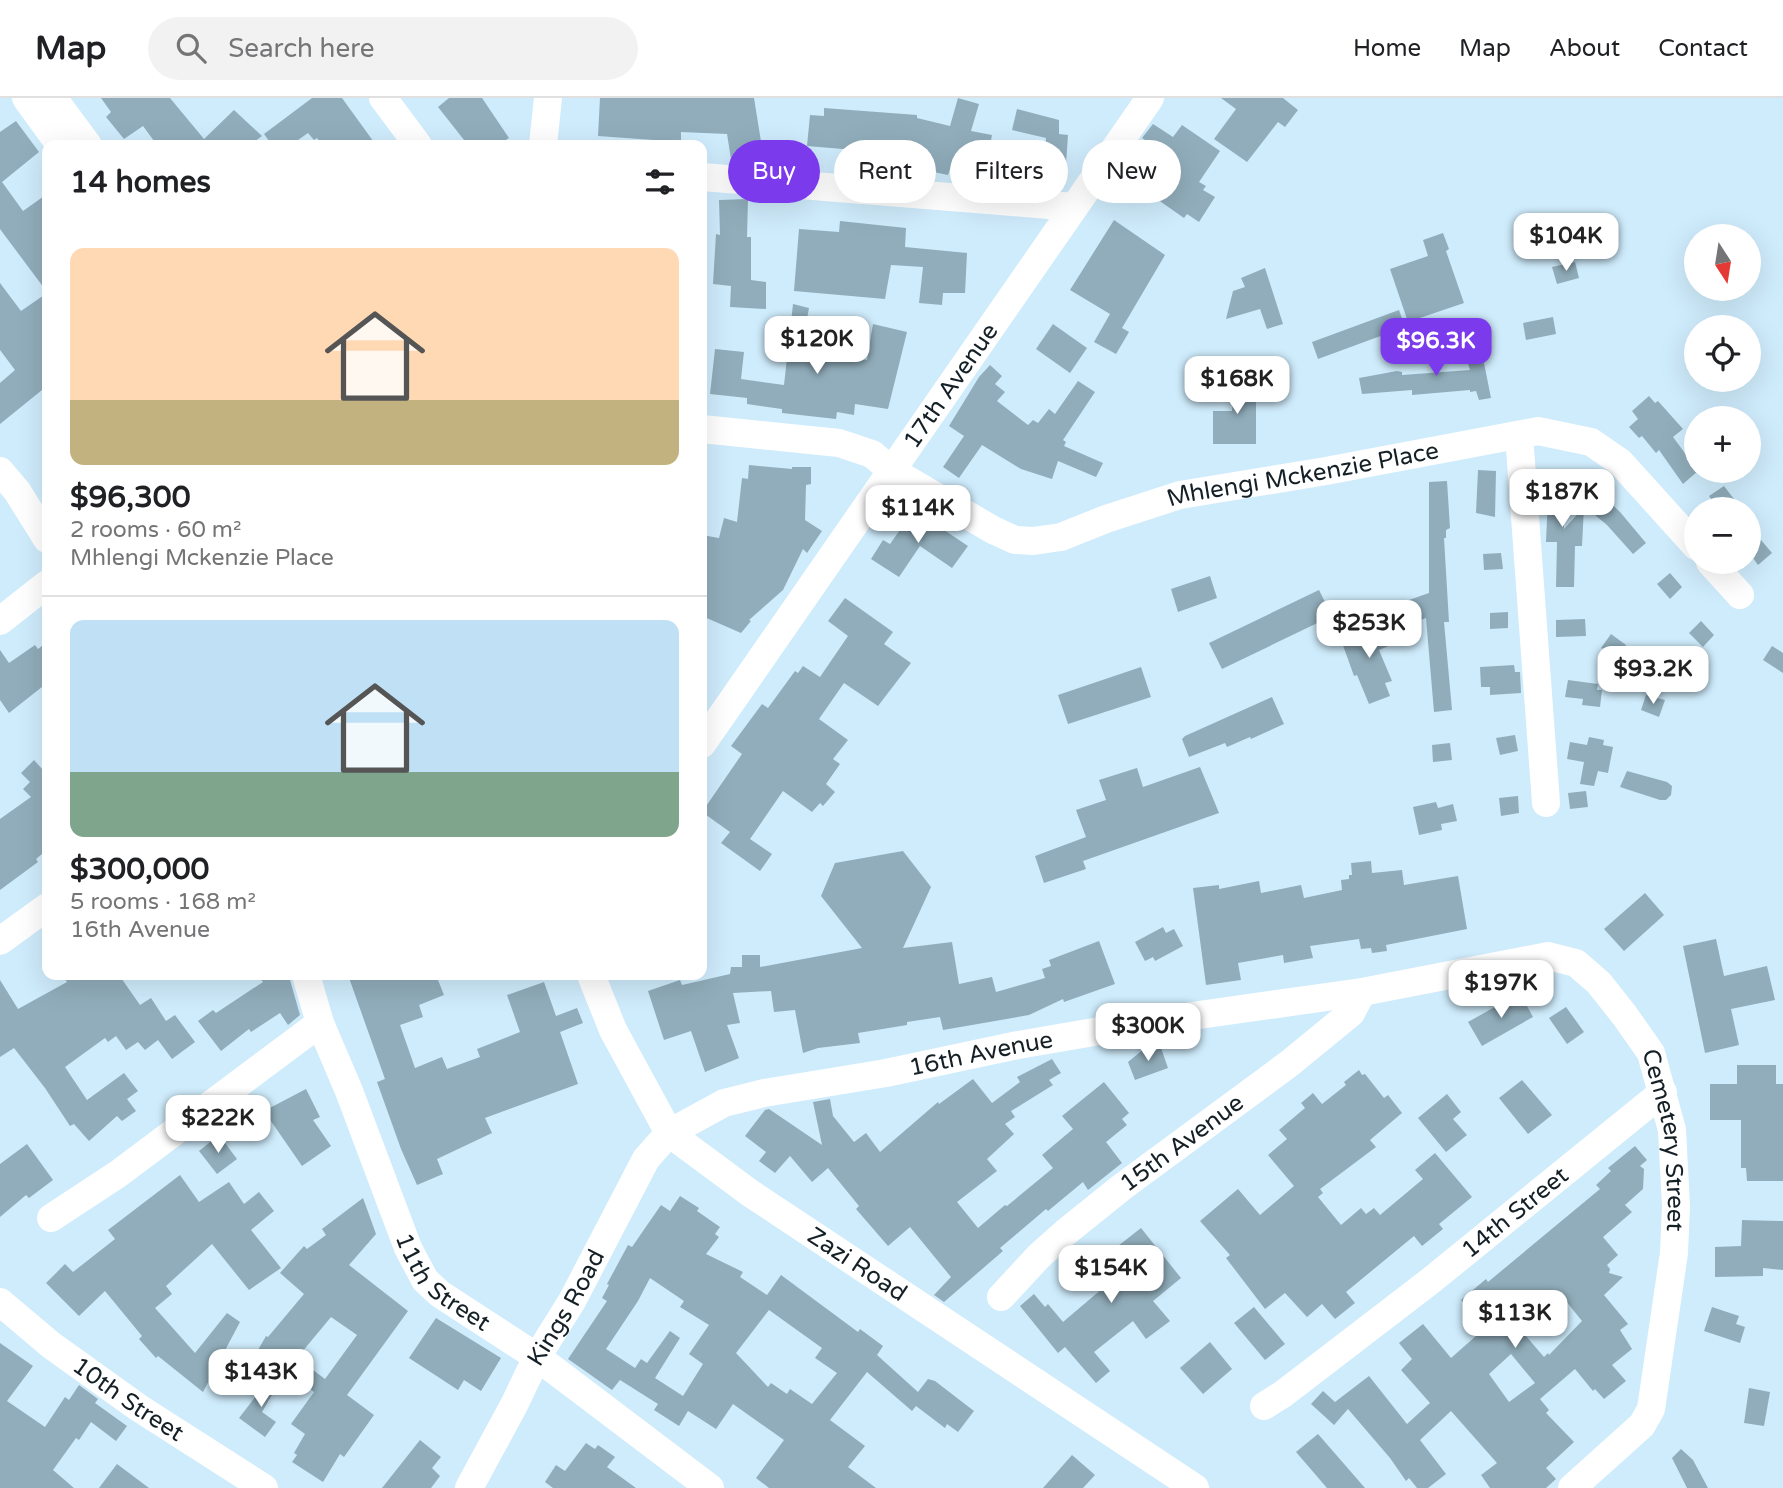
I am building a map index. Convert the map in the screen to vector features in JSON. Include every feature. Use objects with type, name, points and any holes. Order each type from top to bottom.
[{"type":"street","points":[[26,98],[56,140]]},
{"type":"street","points":[[53,98],[84,140]]},
{"type":"street","points":[[383,98],[414,140]]},
{"type":"street","points":[[544,140],[548,98]]},
{"type":"street","name":"17th Avenue","points":[[707,737],[1150,98]]},
{"type":"street","points":[[707,177],[1074,207]]},
{"type":"street","name":"Mhlengi Mckenzie Place","points":[[707,430],[839,443],[872,454],[891,470],[993,530],[1015,540],[1033,541],[1061,537],[1180,495],[1538,431],[1591,442],[1620,462],[1684,533]]},
{"type":"street","points":[[1519,435],[1546,803]]},
{"type":"street","points":[[0,471],[17,491],[42,531]]},
{"type":"street","points":[[1721,574],[1740,595]]},
{"type":"street","points":[[0,621],[42,588]]},
{"type":"street","points":[[0,942],[42,911]]},
{"type":"street","name":"16th Avenue","points":[[669,1133],[724,1104],[764,1093],[886,1073],[1018,1045],[1164,1020],[1362,992],[1548,956]]},
{"type":"street","name":"Cemetery Street","points":[[1548,956],[1576,963],[1599,983],[1651,1053],[1672,1130],[1676,1206],[1674,1253],[1654,1401],[1643,1425],[1572,1488]]},
{"type":"street","name":"11th Street","points":[[307,980],[320,1023],[349,1091],[408,1248],[425,1280],[440,1294],[537,1357],[710,1488]]},
{"type":"street","name":"Zazi Road","points":[[593,980],[613,1030],[669,1133],[750,1193],[1195,1488]]},
{"type":"street","name":"15th Avenue","points":[[1002,1297],[1039,1256],[1066,1232],[1122,1187],[1290,1063],[1351,1013],[1362,992]]},
{"type":"street","points":[[51,1218],[118,1174],[320,1023]]},
{"type":"street","name":"14th Street","points":[[1264,1406],[1429,1282],[1663,1091]]},
{"type":"street","name":"Kings Road","points":[[470,1488],[537,1357],[572,1301],[646,1159],[669,1133]]},
{"type":"street","name":"10th Street","points":[[0,1302],[51,1345],[139,1408],[264,1488]]},
{"type":"building","points":[[101,98],[170,98],[204,139],[234,110],[262,136],[257,140],[153,140],[143,126],[124,139],[106,117],[111,112]]},
{"type":"building","points":[[312,98],[342,98],[372,140],[314,140],[308,133],[298,140],[268,140],[264,134]]},
{"type":"building","points":[[449,98],[482,98],[509,138],[464,140],[438,107]]},
{"type":"building","points":[[600,98],[754,98],[761,140],[728,140],[727,134],[681,132],[681,140],[598,136]]},
{"type":"building","points":[[958,98],[979,104],[971,131],[992,135],[991,140],[950,140],[948,175],[936,172],[936,140],[834,140],[834,148],[820,147],[820,140],[808,140],[810,115],[824,116],[824,108],[917,115],[917,118],[950,126]]},
{"type":"building","points":[[1221,98],[1283,98],[1298,110],[1285,127],[1278,122],[1247,162],[1214,139],[1236,109]]},
{"type":"building","points":[[1017,109],[1059,120],[1059,134],[1068,135],[1068,140],[1046,140],[1012,130]]},
{"type":"building","points":[[16,121],[39,152],[2,182],[23,211],[42,198],[42,285],[0,229],[0,132]]},
{"type":"building","points":[[1153,124],[1173,137],[1182,125],[1220,151],[1199,182],[1206,186],[1203,190],[1215,197],[1199,222],[1187,214],[1184,218],[1163,203],[1181,203],[1181,140],[1142,138]]},
{"type":"building","points":[[719,200],[748,203],[747,237],[751,237],[751,280],[766,282],[766,309],[730,307],[731,286],[713,284],[716,234],[720,235]]},
{"type":"building","points":[[1114,220],[1165,255],[1122,328],[1129,332],[1116,354],[1094,342],[1110,314],[1070,290]]},
{"type":"building","points":[[840,221],[906,228],[905,247],[967,253],[965,293],[943,293],[942,305],[919,303],[923,267],[891,265],[885,299],[794,291],[799,229],[839,232]]},
{"type":"building","points":[[1443,233],[1449,249],[1446,251],[1464,303],[1408,322],[1390,269],[1428,256],[1423,240]]},
{"type":"building","points":[[1575,262],[1579,278],[1557,284],[1552,267]]},
{"type":"building","points":[[1265,268],[1283,324],[1267,329],[1260,309],[1226,319],[1233,291],[1245,287],[1241,278]]},
{"type":"building","points":[[0,283],[21,311],[42,296],[42,390],[0,424],[0,383],[15,370],[0,350]]},
{"type":"building","points":[[793,304],[809,308],[801,351],[867,360],[873,324],[907,332],[888,409],[855,404],[854,415],[837,412],[836,419],[782,413],[782,409],[747,404],[747,398],[710,394],[715,349],[744,352],[741,379],[784,385]]},
{"type":"building","points":[[1399,310],[1405,327],[1318,359],[1312,342]]},
{"type":"building","points":[[1553,317],[1556,334],[1526,340],[1523,323]]},
{"type":"building","points":[[1053,324],[1087,348],[1070,373],[1036,349]]},
{"type":"building","points":[[1480,339],[1486,357],[1483,358],[1491,398],[1479,400],[1476,391],[1470,390],[1412,395],[1412,390],[1362,394],[1359,378],[1397,371],[1402,372],[1402,375],[1470,370],[1462,344]]},
{"type":"building","points":[[1236,361],[1239,361],[1247,393],[1256,392],[1256,444],[1213,444],[1213,411],[1232,411]]},
{"type":"building","points":[[990,365],[1002,376],[995,384],[1005,392],[997,401],[1028,425],[1033,420],[1038,423],[1049,409],[1055,414],[1078,381],[1095,392],[1063,440],[1066,442],[1064,446],[1103,463],[1096,477],[1058,461],[1052,479],[1021,469],[982,445],[959,478],[943,467],[964,436],[949,426],[979,377]]},
{"type":"building","points":[[1649,396],[1655,403],[1658,401],[1683,429],[1673,437],[1684,452],[1683,484],[1659,450],[1656,453],[1642,436],[1639,438],[1629,427],[1638,419],[1632,411]]},
{"type":"building","points":[[749,465],[792,469],[811,467],[811,484],[806,485],[805,520],[822,531],[807,553],[803,549],[783,590],[749,620],[751,621],[741,633],[707,618],[707,536],[719,538],[724,518],[737,522],[742,478],[748,479]]},
{"type":"building","points":[[1546,469],[1562,470],[1564,529],[1584,507],[1582,546],[1575,546],[1574,587],[1556,587],[1557,542],[1546,542]]},
{"type":"building","points":[[1478,470],[1496,471],[1495,517],[1476,513]]},
{"type":"building","points":[[1447,481],[1450,528],[1446,530],[1444,538],[1449,622],[1444,622],[1452,710],[1434,712],[1426,618],[1393,630],[1386,608],[1429,593],[1429,482]]},
{"type":"building","points":[[1724,486],[1732,497],[1710,497]]},
{"type":"building","points":[[1598,491],[1646,543],[1633,554],[1607,525],[1584,506]]},
{"type":"building","points":[[914,510],[968,546],[952,568],[920,546],[899,577],[871,559],[883,540],[890,544]]},
{"type":"building","points":[[1761,540],[1772,553],[1761,562]]},
{"type":"building","points":[[1501,553],[1503,569],[1484,570],[1483,554]]},
{"type":"building","points":[[1670,573],[1682,587],[1670,599],[1657,584]]},
{"type":"building","points":[[1210,576],[1217,598],[1178,612],[1171,589]]},
{"type":"building","points":[[1319,590],[1332,616],[1222,669],[1209,643]]},
{"type":"building","points":[[845,598],[893,632],[884,644],[911,663],[878,706],[844,683],[819,719],[848,740],[833,759],[840,764],[826,784],[835,792],[823,806],[820,803],[812,812],[783,791],[750,839],[772,854],[760,871],[721,843],[730,832],[707,816],[707,805],[742,754],[731,746],[762,704],[768,708],[795,671],[798,673],[803,666],[820,677],[848,636],[828,621]]},
{"type":"building","points":[[1508,612],[1508,628],[1490,629],[1490,613]]},
{"type":"building","points":[[1585,619],[1586,636],[1556,637],[1556,620]]},
{"type":"building","points":[[1701,621],[1714,635],[1703,647],[1689,633]]},
{"type":"building","points":[[1382,622],[1391,645],[1379,650],[1392,681],[1385,683],[1390,696],[1369,704],[1357,675],[1354,676],[1340,637]]},
{"type":"building","points":[[1611,634],[1626,645],[1617,658],[1601,648]]},
{"type":"building","points":[[35,645],[38,649],[42,646],[42,687],[9,713],[0,700],[0,650],[9,663]]},
{"type":"building","points":[[1772,646],[1783,653],[1783,673],[1763,660]]},
{"type":"building","points":[[1514,665],[1515,672],[1520,672],[1521,693],[1490,695],[1490,687],[1481,687],[1480,667]]},
{"type":"building","points":[[1141,667],[1151,697],[1068,724],[1058,695]]},
{"type":"building","points":[[1568,680],[1598,684],[1597,690],[1602,690],[1600,707],[1582,705],[1583,699],[1565,697]]},
{"type":"building","points":[[1646,695],[1665,700],[1659,717],[1641,710]]},
{"type":"building","points":[[1272,697],[1284,724],[1251,739],[1250,737],[1227,747],[1225,743],[1189,757],[1182,739],[1185,736]]},
{"type":"building","points":[[1515,735],[1518,751],[1500,755],[1496,738]]},
{"type":"building","points":[[1589,737],[1604,740],[1603,745],[1613,747],[1608,773],[1598,771],[1594,786],[1580,784],[1584,762],[1567,759],[1570,742],[1587,745]]},
{"type":"building","points":[[1450,743],[1452,760],[1433,762],[1432,745]]},
{"type":"building","points":[[34,760],[42,769],[42,854],[36,859],[38,862],[0,890],[0,819],[31,797],[23,789],[30,782],[21,773]]},
{"type":"building","points":[[1200,767],[1219,813],[1083,861],[1086,869],[1044,883],[1035,856],[1086,837],[1076,810],[1106,800],[1099,780],[1137,768],[1143,787]]},
{"type":"building","points":[[1627,771],[1667,782],[1672,786],[1671,795],[1666,800],[1660,800],[1620,787]]},
{"type":"building","points":[[1586,791],[1588,807],[1570,809],[1568,793]]},
{"type":"building","points":[[1518,796],[1519,813],[1501,816],[1499,798]]},
{"type":"building","points":[[1436,802],[1438,808],[1453,804],[1457,821],[1441,824],[1442,830],[1419,835],[1413,807]]},
{"type":"building","points":[[903,851],[931,887],[903,948],[952,942],[959,984],[992,977],[996,992],[1045,978],[1042,969],[1051,966],[1049,960],[1099,941],[1115,984],[1064,1002],[1063,999],[1029,1015],[943,1030],[940,1017],[907,1022],[907,1025],[858,1033],[860,1043],[818,1048],[803,1053],[795,1010],[774,1012],[771,991],[733,993],[740,1023],[727,1025],[739,1058],[705,1072],[691,1031],[664,1040],[648,991],[680,980],[682,985],[730,974],[731,967],[742,967],[742,955],[760,955],[760,967],[862,948],[821,896],[835,863]]},
{"type":"building","points":[[1371,861],[1372,873],[1402,870],[1404,885],[1458,876],[1467,929],[1386,945],[1387,951],[1372,953],[1371,948],[1361,949],[1359,939],[1310,946],[1313,958],[1284,963],[1283,955],[1238,963],[1241,980],[1206,985],[1193,888],[1219,885],[1219,889],[1259,881],[1261,893],[1301,885],[1304,898],[1342,890],[1341,880],[1349,879],[1349,875],[1352,875],[1351,863]]},
{"type":"building","points":[[1645,893],[1664,915],[1624,951],[1604,929]]},
{"type":"building","points":[[1163,927],[1166,933],[1174,929],[1183,946],[1155,961],[1153,957],[1145,961],[1135,942]]},
{"type":"building","points":[[1716,939],[1724,976],[1767,966],[1775,1000],[1731,1009],[1739,1045],[1705,1053],[1683,946]]},
{"type":"building","points":[[0,980],[18,1009],[67,982],[66,980],[122,980],[140,1005],[151,998],[166,1021],[175,1015],[195,1042],[172,1059],[158,1040],[145,1050],[138,1042],[126,1050],[116,1036],[108,1042],[105,1038],[65,1067],[87,1100],[124,1073],[138,1091],[127,1099],[136,1111],[122,1121],[117,1116],[89,1141],[74,1124],[70,1126],[14,1048],[0,1057]]},
{"type":"building","points":[[261,980],[290,980],[300,1015],[288,1025],[280,1013],[251,1032],[249,1029],[221,1051],[198,1021],[213,1010],[216,1013],[263,982]]},
{"type":"building","points":[[350,980],[438,980],[444,995],[419,1005],[423,1017],[400,1025],[415,1068],[442,1057],[447,1069],[480,1057],[477,1049],[520,1032],[507,995],[544,982],[556,1016],[577,1008],[583,1023],[560,1032],[578,1084],[485,1118],[492,1133],[437,1159],[443,1174],[417,1185],[377,1082],[385,1079]]},
{"type":"building","points":[[1520,993],[1533,1017],[1482,1046],[1468,1022]]},
{"type":"building","points":[[1566,1007],[1584,1032],[1567,1044],[1549,1018]]},
{"type":"building","points":[[1150,1044],[1153,1051],[1161,1048],[1168,1068],[1135,1080],[1128,1062]]},
{"type":"building","points":[[1052,1059],[1061,1073],[1049,1080],[1053,1085],[1011,1111],[1015,1117],[1005,1124],[1014,1134],[987,1159],[997,1171],[957,1202],[978,1228],[1007,1206],[1053,1168],[1042,1155],[1073,1129],[1062,1116],[1104,1082],[1129,1113],[1122,1119],[1127,1125],[1106,1142],[1122,1163],[1088,1190],[1083,1182],[1048,1211],[1046,1209],[1000,1248],[1003,1251],[944,1302],[934,1295],[951,1277],[910,1227],[888,1246],[856,1209],[859,1206],[828,1168],[812,1182],[790,1156],[775,1173],[759,1161],[766,1152],[745,1136],[765,1110],[769,1109],[822,1145],[813,1102],[830,1099],[833,1116],[854,1142],[866,1133],[880,1152],[938,1102],[939,1104],[973,1079],[992,1103],[1020,1082],[1017,1077]]},
{"type":"building","points":[[1737,1065],[1776,1065],[1776,1084],[1783,1084],[1783,1181],[1747,1181],[1746,1168],[1741,1168],[1741,1120],[1710,1120],[1710,1084],[1737,1084]]},
{"type":"building","points":[[1359,1070],[1384,1098],[1388,1095],[1402,1113],[1370,1140],[1376,1147],[1320,1189],[1323,1193],[1318,1197],[1341,1225],[1361,1208],[1366,1214],[1374,1208],[1380,1215],[1423,1179],[1415,1170],[1435,1153],[1472,1197],[1439,1224],[1443,1229],[1422,1246],[1414,1236],[1346,1292],[1355,1303],[1335,1319],[1322,1304],[1307,1317],[1285,1293],[1265,1309],[1226,1258],[1230,1255],[1200,1221],[1238,1189],[1260,1215],[1294,1186],[1268,1155],[1287,1139],[1279,1130],[1305,1108],[1301,1103],[1313,1093],[1322,1104],[1346,1085],[1344,1082]]},
{"type":"building","points":[[1522,1080],[1552,1115],[1528,1134],[1499,1098]]},
{"type":"building","points":[[306,1089],[320,1117],[313,1120],[331,1146],[302,1166],[264,1111]]},
{"type":"building","points":[[1447,1094],[1461,1112],[1453,1119],[1467,1135],[1446,1152],[1418,1118]]},
{"type":"building","points":[[219,1135],[237,1159],[217,1174],[199,1151]]},
{"type":"building","points":[[27,1144],[53,1180],[29,1198],[26,1195],[0,1217],[0,1164]]},
{"type":"building","points":[[1635,1146],[1647,1160],[1640,1166],[1644,1169],[1643,1189],[1625,1205],[1632,1212],[1603,1237],[1618,1255],[1607,1265],[1609,1273],[1623,1277],[1604,1295],[1628,1324],[1620,1330],[1632,1349],[1612,1365],[1626,1381],[1604,1399],[1595,1389],[1593,1391],[1575,1369],[1540,1399],[1549,1410],[1546,1413],[1574,1442],[1546,1468],[1556,1479],[1546,1488],[1490,1488],[1481,1475],[1497,1463],[1451,1411],[1420,1440],[1446,1474],[1428,1488],[1417,1488],[1409,1478],[1406,1481],[1348,1409],[1334,1425],[1311,1404],[1323,1391],[1335,1402],[1369,1376],[1407,1424],[1430,1403],[1401,1370],[1412,1359],[1399,1343],[1423,1324],[1451,1358],[1485,1328],[1461,1300],[1486,1279],[1488,1282],[1600,1189],[1596,1185],[1611,1171],[1608,1168]],"holes":[[[1561,1295],[1582,1321],[1544,1357],[1520,1329]],[[1511,1354],[1535,1383],[1509,1402],[1489,1374]]]},
{"type":"building","points":[[180,1175],[199,1202],[229,1182],[244,1204],[259,1192],[274,1211],[251,1230],[281,1268],[249,1290],[212,1244],[166,1286],[172,1294],[155,1308],[195,1353],[227,1313],[240,1322],[203,1392],[158,1356],[156,1358],[139,1339],[142,1336],[105,1291],[79,1316],[46,1283],[65,1264],[73,1272],[115,1239],[108,1230]]},
{"type":"building","points":[[680,1196],[699,1208],[697,1211],[720,1227],[715,1234],[719,1237],[706,1254],[743,1272],[740,1277],[767,1295],[781,1275],[858,1332],[860,1329],[883,1346],[877,1355],[918,1392],[928,1379],[935,1381],[974,1411],[958,1432],[947,1424],[945,1428],[916,1406],[912,1411],[867,1372],[830,1420],[865,1446],[848,1467],[876,1488],[769,1488],[756,1478],[784,1440],[733,1404],[716,1429],[688,1411],[679,1426],[654,1410],[658,1404],[620,1380],[612,1390],[568,1359],[607,1301],[602,1298],[609,1285],[607,1284],[628,1245],[632,1247],[661,1205],[670,1211]],"holes":[[[650,1278],[684,1301],[680,1307],[709,1325],[689,1354],[703,1364],[683,1396],[655,1378],[680,1338],[670,1331],[647,1363],[641,1359],[635,1368],[606,1349]],[[769,1310],[822,1348],[815,1358],[837,1373],[812,1404],[790,1389],[787,1394],[771,1383],[768,1387],[736,1353]]]},
{"type":"building","points":[[363,1198],[376,1234],[349,1265],[408,1311],[347,1395],[374,1415],[344,1457],[340,1454],[323,1482],[292,1462],[305,1434],[291,1424],[314,1392],[273,1363],[275,1360],[258,1350],[266,1336],[268,1337],[304,1294],[280,1273],[304,1246],[307,1249],[326,1235],[322,1229]],"holes":[[[331,1317],[357,1335],[325,1379],[297,1358]]]},
{"type":"building","points":[[1742,1220],[1783,1221],[1783,1270],[1763,1268],[1763,1276],[1715,1277],[1715,1247],[1741,1246]]},
{"type":"building","points":[[1141,1228],[1181,1278],[1153,1301],[1170,1321],[1146,1339],[1133,1321],[1094,1352],[1110,1371],[1096,1383],[1065,1347],[1058,1353],[1020,1306],[1034,1294],[1045,1307],[1048,1304],[1063,1322],[1103,1288],[1095,1278],[1124,1254],[1118,1246]]},
{"type":"building","points":[[1254,1307],[1285,1344],[1265,1360],[1234,1323]]},
{"type":"building","points":[[1712,1307],[1739,1316],[1736,1324],[1745,1327],[1740,1343],[1704,1331]]},
{"type":"building","points":[[436,1318],[501,1358],[481,1391],[464,1380],[458,1390],[409,1358]]},
{"type":"building","points":[[1210,1342],[1232,1369],[1203,1394],[1180,1368]]},
{"type":"building","points":[[0,1343],[33,1366],[7,1401],[45,1427],[65,1397],[69,1400],[79,1385],[98,1399],[95,1403],[127,1426],[116,1441],[91,1422],[79,1440],[76,1438],[53,1470],[74,1488],[0,1488]]},
{"type":"building","points":[[273,1374],[281,1379],[262,1412],[276,1422],[265,1437],[239,1418]]},
{"type":"building","points":[[1749,1388],[1770,1392],[1764,1426],[1744,1423]]},
{"type":"building","points":[[1318,1434],[1365,1488],[1327,1488],[1296,1452]]},
{"type":"building","points":[[420,1440],[441,1457],[432,1468],[440,1476],[431,1488],[382,1488]]},
{"type":"building","points":[[586,1443],[595,1449],[598,1445],[615,1457],[607,1467],[636,1488],[553,1488],[545,1482],[556,1465],[565,1471]]},
{"type":"building","points":[[1681,1449],[1693,1460],[1708,1488],[1687,1488],[1672,1458]]},
{"type":"building","points":[[1072,1455],[1095,1475],[1083,1488],[1043,1488]]},
{"type":"building","points":[[117,1464],[149,1488],[99,1488]]}]
